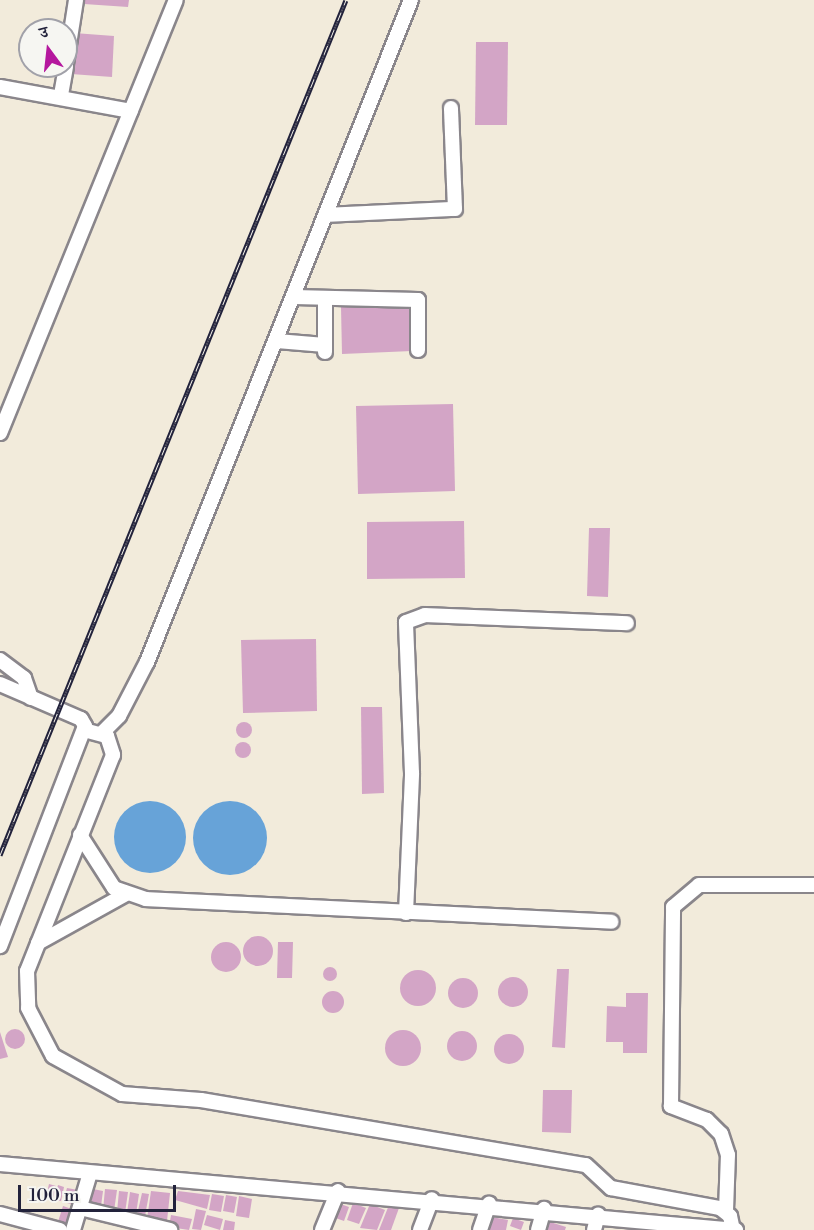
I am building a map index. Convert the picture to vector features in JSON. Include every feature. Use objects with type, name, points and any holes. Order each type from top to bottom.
[{"type":"street","points":[[73,18],[76,0]]},
{"type":"street","points":[[0,433],[176,0]]},
{"type":"street","points":[[102,733],[119,717],[147,662],[277,341],[411,0]]},
{"type":"street","points":[[61,95],[64,78]]},
{"type":"street","points":[[0,87],[61,95],[131,111]]},
{"type":"street","points":[[326,215],[454,209],[451,108]]},
{"type":"street","points":[[294,297],[418,300],[418,350]]},
{"type":"street","points":[[277,341],[325,348],[326,299]]},
{"type":"street","points":[[406,913],[412,773],[406,622],[425,615],[627,623]]},
{"type":"street","points":[[0,660],[24,678],[31,698]]},
{"type":"street","points":[[0,684],[81,718],[84,730],[0,946]]},
{"type":"street","points":[[84,730],[102,733],[110,740],[113,755],[28,965],[26,996],[46,1047],[90,1081],[122,1094],[201,1100],[586,1165],[610,1188],[726,1210]]},
{"type":"street","points":[[80,835],[109,883],[126,894],[406,913],[610,922]]},
{"type":"street","points":[[0,1164],[489,1204],[598,1215],[654,1226],[734,1230],[726,1210],[728,1155],[722,1134],[707,1120],[671,1106],[673,907],[699,885],[814,885]]},
{"type":"street","points":[[38,943],[126,894]]},
{"type":"street","points":[[73,1230],[90,1173]]},
{"type":"street","points":[[322,1230],[338,1191]]},
{"type":"street","points":[[420,1230],[432,1199]]},
{"type":"street","points":[[480,1230],[489,1204]]},
{"type":"street","points":[[80,1208],[167,1230]]},
{"type":"street","points":[[538,1230],[544,1209]]},
{"type":"street","points":[[0,1214],[60,1230]]},
{"type":"street","points":[[594,1230],[598,1215]]},
{"type":"water","points":[[150,801],[170,807],[180,817],[186,837],[180,857],[170,867],[150,873],[130,867],[120,857],[114,837],[120,817],[130,807]]},
{"type":"water","points":[[230,801],[244,804],[256,812],[264,824],[267,838],[264,852],[256,864],[244,872],[230,875],[216,872],[204,864],[196,852],[193,838],[196,824],[204,812],[216,804]]},
{"type":"building","points":[[85,0],[129,0],[128,7],[84,4]]},
{"type":"building","points":[[78,33],[114,36],[112,77],[78,75]]},
{"type":"building","points":[[476,42],[508,42],[507,125],[475,125]]},
{"type":"building","points":[[411,305],[412,351],[342,354],[341,307]]},
{"type":"building","points":[[453,404],[455,491],[358,494],[356,406]]},
{"type":"building","points":[[464,521],[465,578],[367,579],[367,522]]},
{"type":"building","points":[[589,528],[610,528],[608,597],[587,596]]},
{"type":"building","points":[[316,639],[317,711],[243,713],[241,640]]},
{"type":"building","points":[[361,707],[382,707],[384,793],[362,794]]},
{"type":"building","points":[[244,722],[250,724],[252,730],[250,736],[244,738],[238,736],[236,730],[238,724]]},
{"type":"building","points":[[243,742],[249,744],[251,750],[249,756],[243,758],[237,756],[235,750],[237,744]]},
{"type":"building","points":[[258,936],[264,937],[272,945],[272,957],[264,965],[258,966],[252,965],[244,957],[243,951],[244,945],[252,937]]},
{"type":"building","points":[[226,942],[232,943],[240,951],[240,963],[232,971],[226,972],[220,971],[212,963],[211,957],[212,951],[220,943]]},
{"type":"building","points":[[278,942],[293,942],[292,978],[277,978]]},
{"type":"building","points":[[330,967],[335,969],[337,974],[335,979],[330,981],[325,979],[323,974],[325,969]]},
{"type":"building","points":[[557,969],[569,969],[565,1048],[552,1047]]},
{"type":"building","points":[[418,970],[431,975],[436,988],[431,1001],[418,1006],[405,1001],[400,988],[405,975]]},
{"type":"building","points":[[513,977],[523,982],[528,992],[523,1002],[513,1007],[503,1002],[498,992],[503,982]]},
{"type":"building","points":[[463,978],[474,982],[478,993],[474,1004],[463,1008],[452,1004],[448,993],[452,982]]},
{"type":"building","points":[[333,991],[343,998],[344,1002],[337,1012],[333,1013],[323,1006],[322,1002],[329,992]]},
{"type":"building","points":[[626,993],[648,993],[647,1053],[623,1053],[623,1042],[606,1042],[607,1006],[626,1007]]},
{"type":"building","points":[[15,1029],[22,1032],[25,1039],[22,1046],[15,1049],[8,1046],[5,1039],[8,1032]]},
{"type":"building","points":[[403,1030],[416,1035],[421,1048],[416,1061],[403,1066],[390,1061],[385,1048],[390,1035]]},
{"type":"building","points":[[462,1031],[473,1035],[477,1046],[473,1057],[462,1061],[451,1057],[447,1046],[451,1035]]},
{"type":"building","points":[[0,1032],[8,1057],[0,1059]]},
{"type":"building","points":[[509,1034],[520,1038],[524,1049],[520,1060],[509,1064],[498,1060],[494,1049],[498,1038]]},
{"type":"building","points":[[543,1090],[572,1090],[571,1133],[542,1132]]},
{"type":"building","points":[[49,1184],[56,1186],[53,1199],[46,1197]]},
{"type":"building","points":[[58,1185],[64,1187],[61,1201],[54,1200]]},
{"type":"building","points":[[67,1188],[78,1190],[75,1205],[63,1202]]},
{"type":"building","points":[[93,1189],[103,1191],[101,1206],[91,1205]]},
{"type":"building","points":[[105,1189],[117,1190],[114,1211],[103,1210]]},
{"type":"building","points":[[119,1191],[128,1192],[125,1213],[117,1212]]},
{"type":"building","points":[[151,1191],[170,1193],[167,1221],[147,1219]]},
{"type":"building","points":[[178,1191],[210,1195],[207,1209],[175,1200]]},
{"type":"building","points":[[130,1192],[139,1194],[136,1214],[127,1213]]},
{"type":"building","points":[[142,1193],[149,1194],[145,1216],[137,1215]]},
{"type":"building","points":[[212,1194],[224,1196],[221,1212],[209,1210]]},
{"type":"building","points":[[226,1195],[237,1197],[234,1213],[223,1211]]},
{"type":"building","points":[[239,1196],[252,1199],[249,1218],[236,1216]]},
{"type":"building","points":[[335,1202],[349,1207],[344,1221],[330,1216]]},
{"type":"building","points":[[353,1203],[366,1208],[359,1224],[347,1220]]},
{"type":"building","points":[[370,1204],[385,1210],[377,1230],[360,1228]]},
{"type":"building","points":[[389,1205],[399,1208],[391,1230],[379,1230]]},
{"type":"building","points":[[63,1206],[75,1210],[70,1228],[57,1225]]},
{"type":"building","points":[[196,1209],[206,1211],[201,1230],[192,1229]]},
{"type":"building","points":[[171,1215],[192,1219],[189,1230],[169,1227]]},
{"type":"building","points":[[207,1215],[223,1219],[220,1230],[204,1225]]},
{"type":"building","points":[[486,1216],[508,1220],[506,1230],[483,1230]]},
{"type":"building","points":[[513,1218],[524,1222],[521,1230],[510,1226]]},
{"type":"building","points":[[225,1220],[235,1222],[234,1230],[223,1230]]},
{"type":"building","points":[[544,1220],[566,1227],[565,1230],[540,1230]]},
{"type":"railway","points":[[0,855],[346,0]]}]
